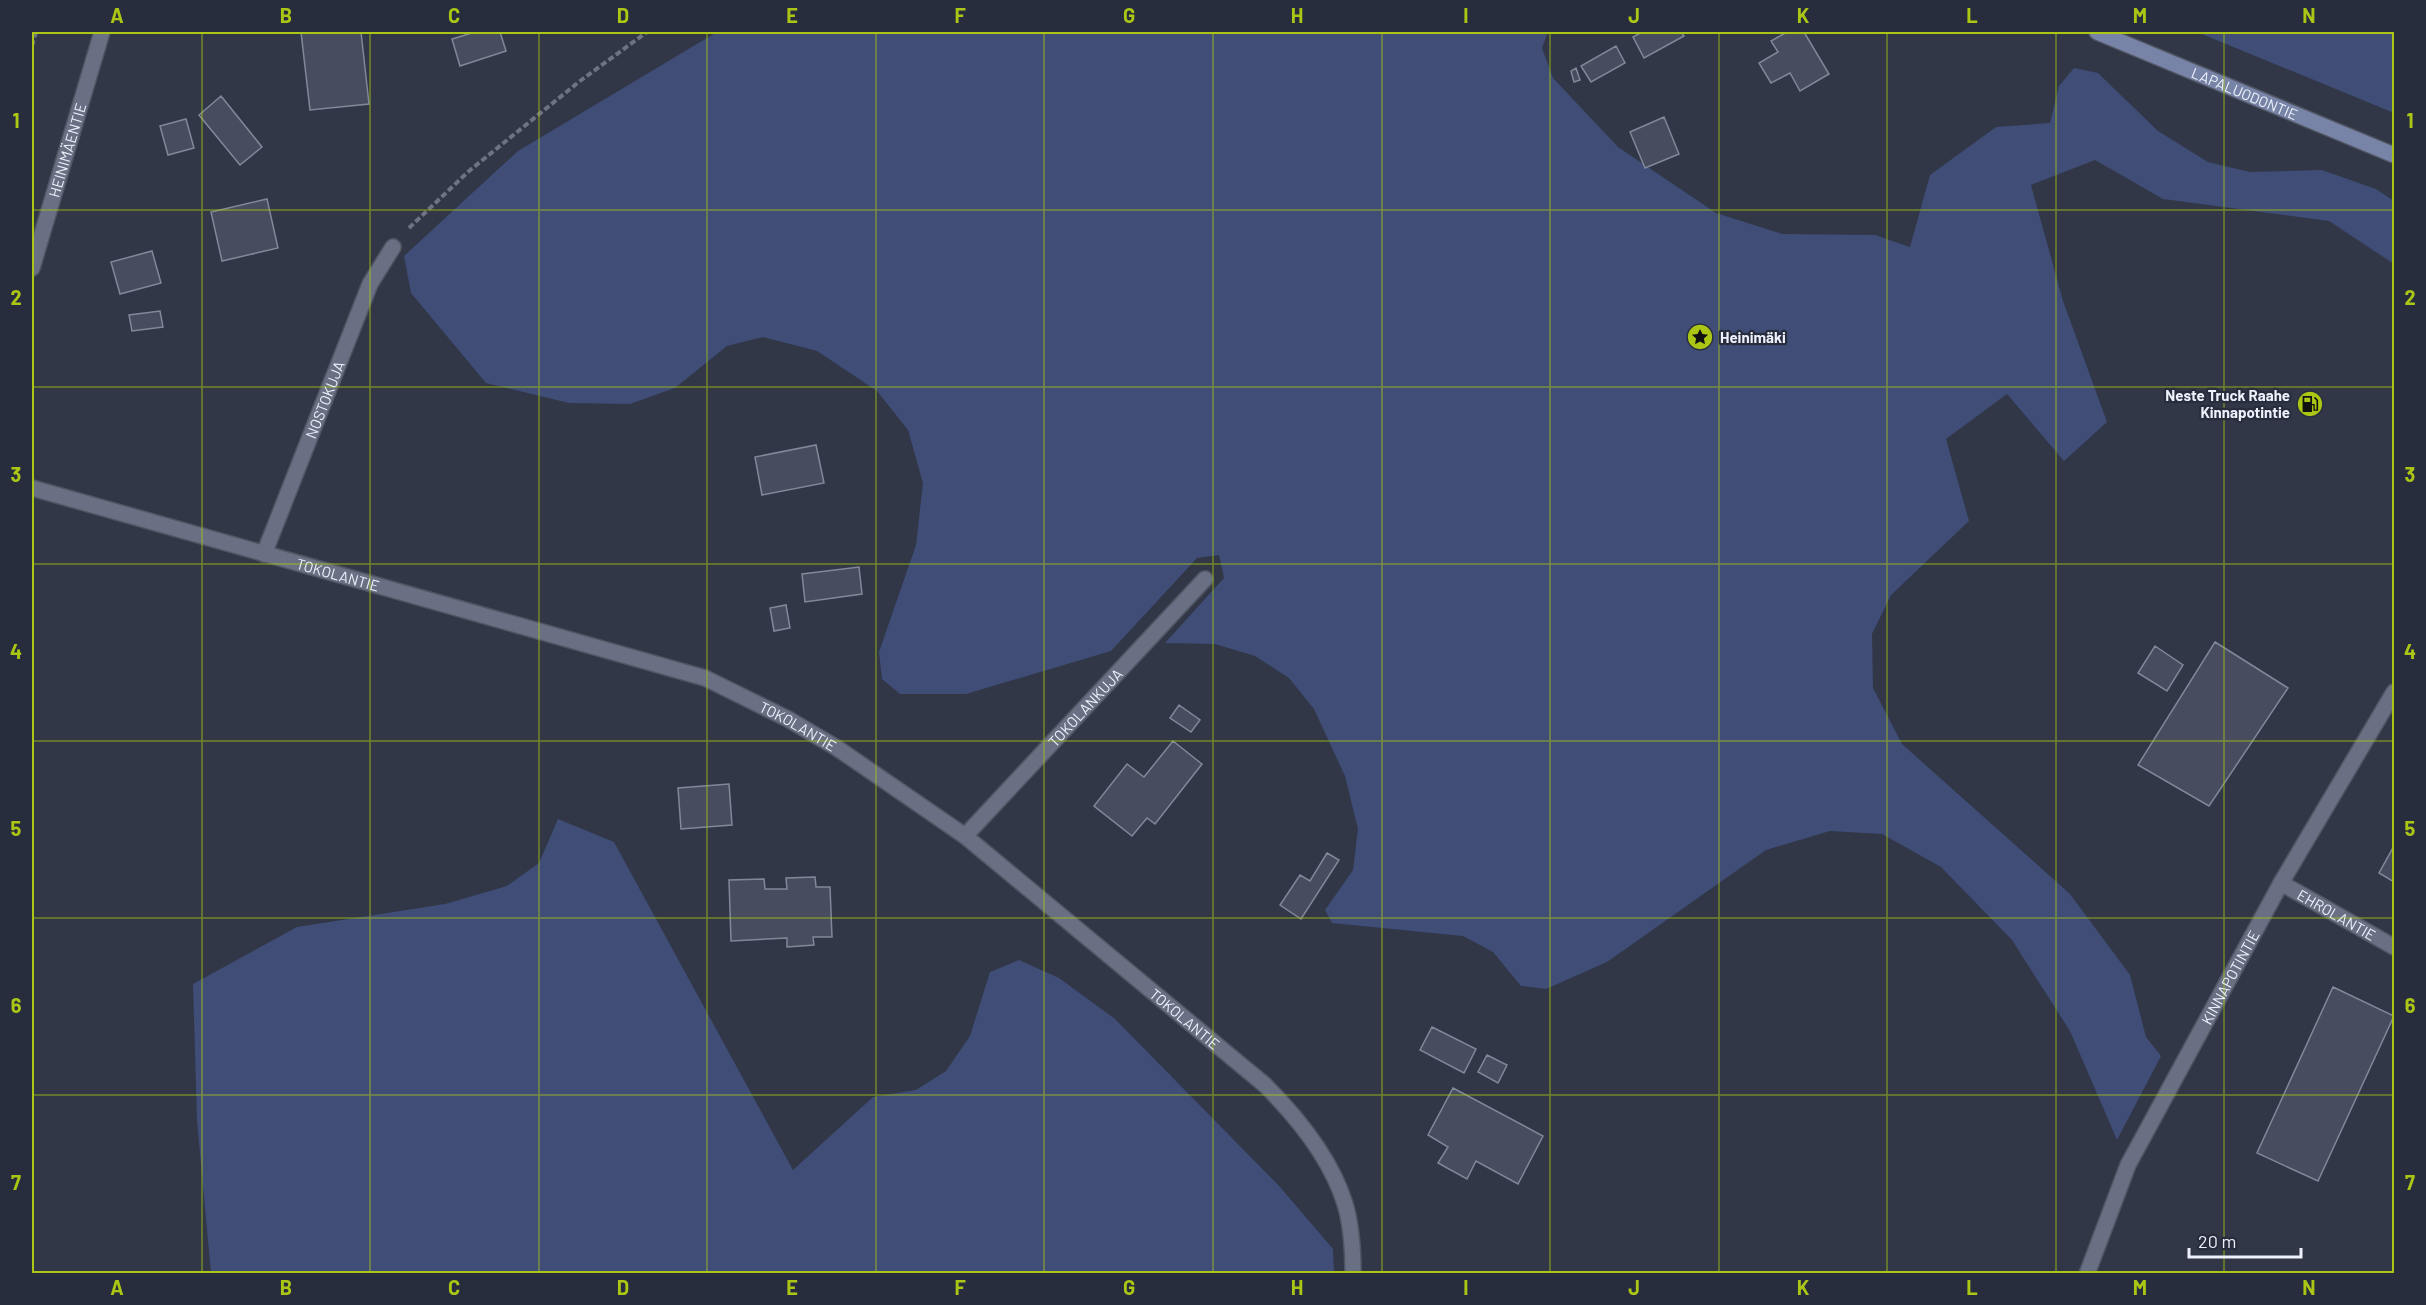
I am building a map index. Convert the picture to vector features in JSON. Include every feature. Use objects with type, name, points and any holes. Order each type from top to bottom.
[{"type":"main road","name":"LAPALUODONTIE","points":[[2097,32],[2394,155]]},
{"type":"street","name":"HEINIMÄENTIE","points":[[32,268],[102,32]]},
{"type":"street","name":"NOSTOKUJA","points":[[264,554],[370,284],[393,247]]},
{"type":"street","name":"TOKOLANTIE","points":[[32,488],[705,678],[788,719],[837,748],[964,836],[1265,1085],[1291,1111],[1311,1138],[1331,1172],[1345,1203],[1352,1240],[1353,1274]]},
{"type":"street","name":"TOKOLANKUJA","points":[[964,836],[1205,579]]},
{"type":"street","name":"KINNAPOTINTIE","points":[[2087,1274],[2128,1165],[2280,883],[2394,692]]},
{"type":"street","name":"EHROLANTIE","points":[[2280,883],[2394,947]]},
{"type":"path","points":[[32,46],[36,32]]},
{"type":"path","points":[[393,247],[423,213],[469,171],[580,81],[647,32]]},
{"type":"shaded area","points":[[717,32],[1548,32],[1542,48],[1553,78],[1618,147],[1716,213],[1782,234],[1875,235],[1910,247],[1930,175],[1996,127],[2050,123],[2059,86],[2074,68],[2098,73],[2158,131],[2208,162],[2250,172],[2322,170],[2376,189],[2394,201],[2394,264],[2329,221],[2163,199],[2095,160],[2031,185],[2063,301],[2107,422],[2064,461],[2007,394],[1946,439],[1969,521],[1891,595],[1872,634],[1873,688],[1902,744],[2070,894],[2130,975],[2146,1037],[2161,1056],[2117,1140],[2070,1031],[2012,940],[1941,867],[1882,834],[1830,831],[1766,850],[1607,962],[1546,989],[1521,986],[1493,952],[1463,936],[1332,923],[1325,910],[1353,870],[1358,829],[1345,776],[1314,709],[1289,678],[1255,656],[1215,644],[1165,643],[1224,578],[1219,555],[1197,558],[1111,651],[966,694],[900,694],[882,679],[879,652],[916,545],[923,483],[908,430],[877,391],[817,351],[763,337],[727,346],[675,388],[630,404],[569,403],[486,383],[411,293],[404,256],[518,151]]},
{"type":"shaded area","points":[[2197,32],[2394,32],[2394,113]]},
{"type":"shaded area","points":[[558,819],[614,842],[793,1170],[873,1097],[916,1090],[946,1071],[970,1036],[990,972],[1019,960],[1059,978],[1115,1019],[1280,1187],[1333,1249],[1334,1273],[211,1273],[197,1121],[193,984],[297,927],[445,904],[507,886],[539,863]]},
{"type":"building","points":[[301,32],[361,32],[369,104],[310,110]]},
{"type":"building","points":[[475,32],[500,32],[506,51],[460,66],[452,39]]},
{"type":"building","points":[[1642,32],[1681,32],[1684,36],[1644,58],[1633,37]]},
{"type":"building","points":[[1787,32],[1804,32],[1829,74],[1800,91],[1790,73],[1771,83],[1759,63],[1778,52],[1771,41]]},
{"type":"building","points":[[1616,46],[1625,63],[1591,82],[1581,66]]},
{"type":"building","points":[[1576,68],[1580,80],[1574,82],[1571,71]]},
{"type":"building","points":[[221,96],[262,147],[240,165],[199,115]]},
{"type":"building","points":[[1664,117],[1679,154],[1645,168],[1630,132]]},
{"type":"building","points":[[186,119],[194,148],[168,155],[160,126]]},
{"type":"building","points":[[267,199],[278,248],[222,261],[211,212]]},
{"type":"building","points":[[152,251],[161,283],[120,294],[111,262]]},
{"type":"building","points":[[160,311],[163,327],[132,331],[129,315]]},
{"type":"building","points":[[816,445],[824,483],[762,495],[755,457]]},
{"type":"building","points":[[859,567],[862,594],[805,602],[802,574]]},
{"type":"building","points":[[786,605],[790,628],[774,631],[770,608]]},
{"type":"building","points":[[2215,642],[2288,688],[2209,806],[2138,765]]},
{"type":"building","points":[[2155,646],[2183,665],[2167,691],[2138,673]]},
{"type":"building","points":[[1179,705],[1200,720],[1191,732],[1170,718]]},
{"type":"building","points":[[1173,741],[1202,764],[1155,824],[1147,818],[1132,836],[1094,806],[1127,764],[1144,777]]},
{"type":"building","points":[[729,784],[732,825],[681,829],[678,788]]},
{"type":"building","points":[[2394,846],[2394,882],[2379,873]]},
{"type":"building","points":[[1327,853],[1339,860],[1301,919],[1280,905],[1300,875],[1310,881]]},
{"type":"building","points":[[815,877],[816,887],[830,887],[832,937],[813,937],[814,945],[787,947],[787,938],[731,941],[729,880],[764,879],[765,889],[787,889],[786,878]]},
{"type":"building","points":[[2333,987],[2394,1016],[2318,1181],[2257,1153]]},
{"type":"building","points":[[1432,1027],[1476,1049],[1464,1073],[1420,1050]]},
{"type":"building","points":[[1487,1055],[1507,1065],[1498,1083],[1478,1072]]},
{"type":"building","points":[[1453,1088],[1543,1136],[1518,1184],[1476,1161],[1467,1179],[1438,1163],[1448,1147],[1428,1135]]},
{"type":"place","name":"Heinimäki","points":[[1700,337]]},
{"type":"place","name":"Neste Truck Raahe Kinnapotintie","points":[[2310,404]]}]
